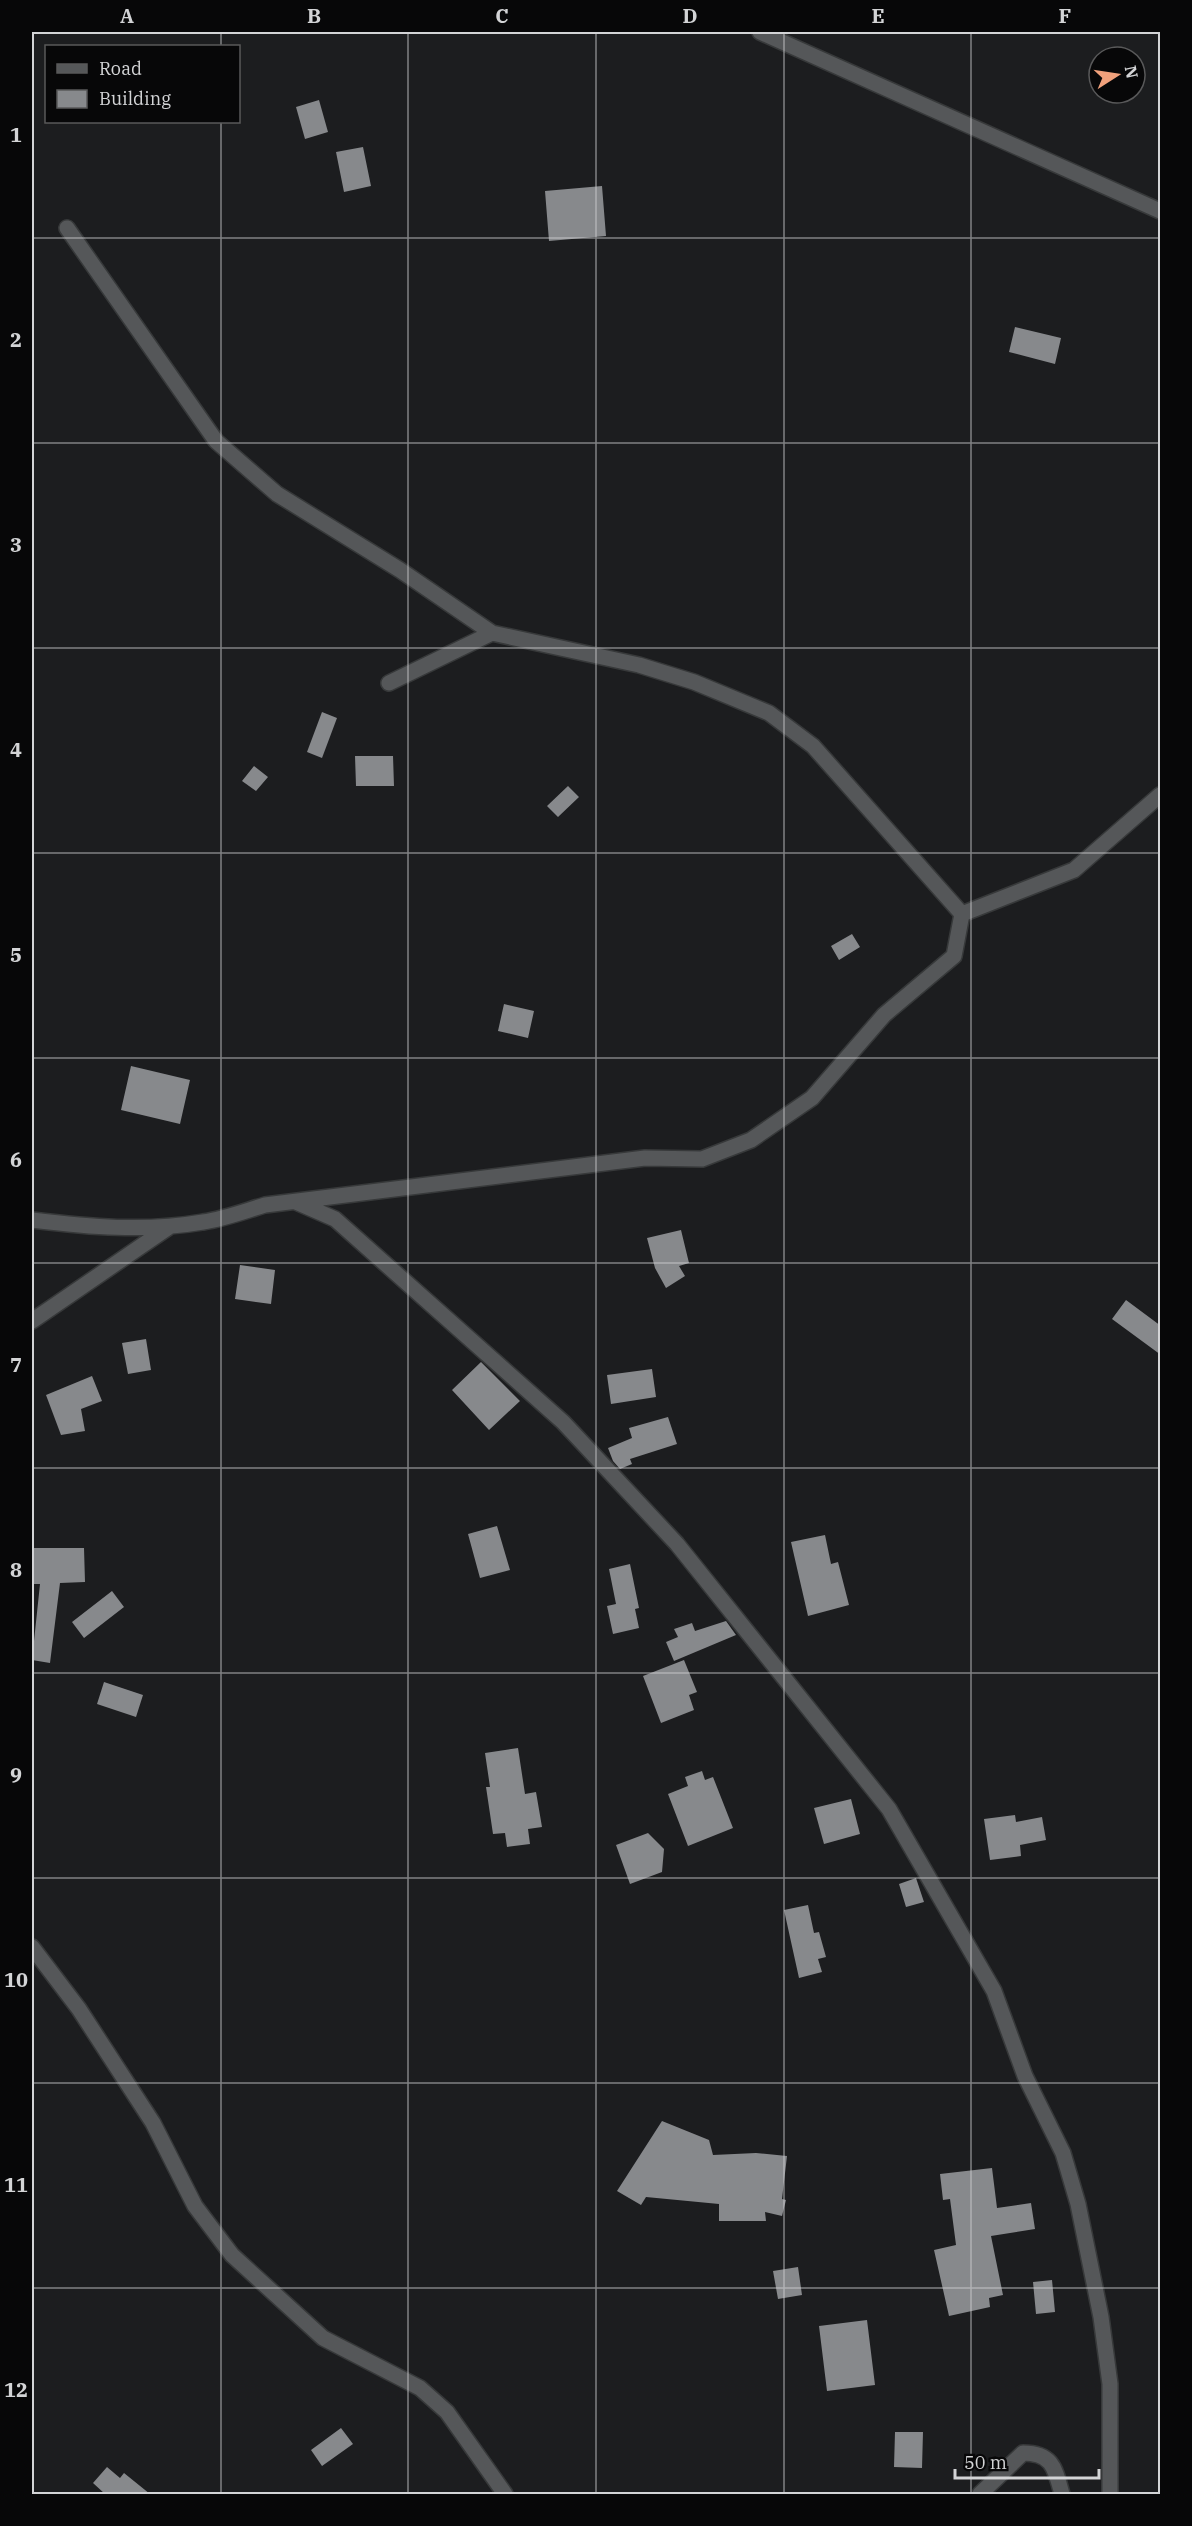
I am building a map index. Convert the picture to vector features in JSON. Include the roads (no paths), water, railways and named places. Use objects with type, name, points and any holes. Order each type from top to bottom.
[{"type":"street","points":[[760,32],[1161,211]]},
{"type":"street","points":[[68,228],[216,441],[278,495],[400,570],[492,633],[639,665],[694,682],[769,713],[813,746],[962,914]]},
{"type":"street","points":[[389,683],[492,633]]},
{"type":"street","points":[[962,914],[1074,870],[1161,795]]},
{"type":"street","points":[[32,1220],[86,1226],[169,1227],[205,1222],[265,1205],[645,1158],[702,1159],[751,1140],[812,1098],[884,1015],[954,956],[962,914]]},
{"type":"street","points":[[296,1202],[335,1219],[563,1422],[677,1544],[890,1809],[994,1991],[1025,2076],[1063,2153],[1078,2204],[1101,2317],[1110,2384],[1110,2494]]},
{"type":"street","points":[[32,1321],[169,1227]]},
{"type":"street","points":[[32,1947],[92,2028],[153,2123],[195,2206],[232,2255],[323,2338],[420,2388],[447,2412],[505,2494]]},
{"type":"street","points":[[980,2494],[1023,2453],[1037,2453],[1049,2460],[1056,2472],[1062,2494]]}]
